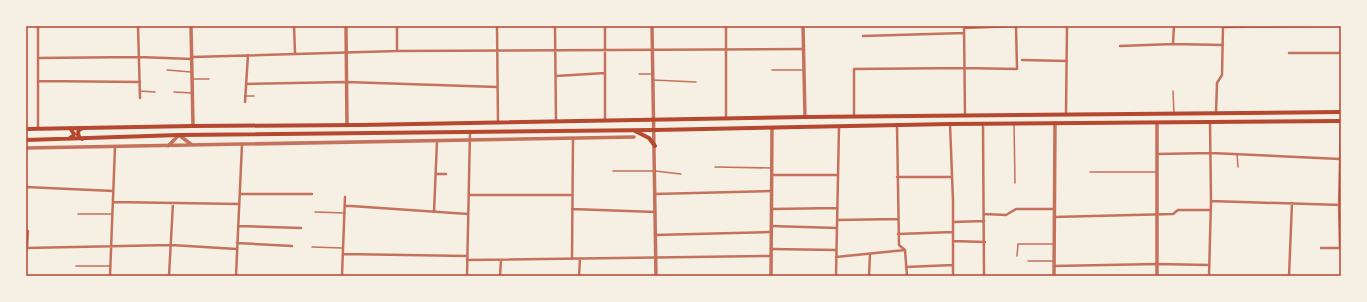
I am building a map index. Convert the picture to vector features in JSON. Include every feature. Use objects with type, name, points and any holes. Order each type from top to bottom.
[{"type":"main road","points":[[26,129],[697,120],[805,117],[1341,112]]},
{"type":"main road","points":[[1249,113],[1249,122]]},
{"type":"main road","points":[[696,129],[694,124],[697,120]]},
{"type":"main road","points":[[621,121],[623,124],[621,130]]},
{"type":"main road","points":[[26,140],[179,135],[655,130],[950,124],[1341,121]]},
{"type":"main road","points":[[69,138],[74,134],[70,128]]},
{"type":"main road","points":[[82,138],[78,135],[78,132],[83,128]]},
{"type":"main road","points":[[631,130],[650,138],[655,146]]},
{"type":"street","points":[[38,26],[38,129]]},
{"type":"street","points":[[138,26],[140,98]]},
{"type":"street","points":[[191,26],[193,126]]},
{"type":"street","points":[[294,26],[295,53]]},
{"type":"street","points":[[346,26],[347,125]]},
{"type":"street","points":[[397,26],[397,51]]},
{"type":"street","points":[[497,26],[498,123]]},
{"type":"street","points":[[555,26],[556,122]]},
{"type":"street","points":[[605,26],[605,121]]},
{"type":"street","points":[[652,26],[655,120],[656,276]]},
{"type":"street","points":[[726,26],[726,119]]},
{"type":"street","points":[[803,26],[805,117]]},
{"type":"street","points":[[854,117],[854,69],[964,68],[1017,69],[1016,26],[964,27],[964,68],[965,116]]},
{"type":"street","points":[[1066,115],[1067,26]]},
{"type":"street","points":[[1174,26],[1174,44]]},
{"type":"street","points":[[1216,113],[1217,83],[1222,75],[1223,26],[1341,26]]},
{"type":"street","points":[[863,36],[964,33]]},
{"type":"street","points":[[1120,46],[1174,44],[1223,45]]},
{"type":"street","points":[[38,58],[192,58],[295,53],[397,51],[804,49]]},
{"type":"street","points":[[1289,53],[1341,53]]},
{"type":"street","points":[[245,102],[248,55]]},
{"type":"street","points":[[1022,60],[1067,61]]},
{"type":"street","points":[[556,76],[605,73]]},
{"type":"street","points":[[38,81],[140,82]]},
{"type":"street","points":[[246,84],[346,82],[497,87]]},
{"type":"street","points":[[1321,248],[1340,248],[1341,121]]},
{"type":"street","points":[[1054,276],[1053,209],[1055,123]]},
{"type":"street","points":[[1156,123],[1157,276]]},
{"type":"street","points":[[1209,276],[1211,210],[1210,123]]},
{"type":"street","points":[[950,124],[953,276]]},
{"type":"street","points":[[983,124],[985,242],[984,276]]},
{"type":"street","points":[[897,125],[898,234],[899,244],[905,250],[906,276]]},
{"type":"street","points":[[836,276],[838,126]]},
{"type":"street","points":[[772,128],[772,276]]},
{"type":"street","points":[[597,130],[597,138]]},
{"type":"street","points":[[466,276],[470,132]]},
{"type":"street","points":[[168,146],[179,135],[192,145]]},
{"type":"street","points":[[26,148],[634,137]]},
{"type":"street","points":[[44,139],[44,148]]},
{"type":"street","points":[[572,259],[573,139]]},
{"type":"street","points":[[434,212],[438,141]]},
{"type":"street","points":[[236,276],[242,144]]},
{"type":"street","points":[[110,276],[115,147]]},
{"type":"street","points":[[1157,154],[1211,153],[1340,159]]},
{"type":"street","points":[[436,174],[446,174]]},
{"type":"street","points":[[771,175],[838,175]]},
{"type":"street","points":[[897,177],[952,177]]},
{"type":"street","points":[[26,187],[113,191]]},
{"type":"street","points":[[655,194],[771,190]]},
{"type":"street","points":[[240,194],[312,194]]},
{"type":"street","points":[[469,195],[572,195]]},
{"type":"street","points":[[342,276],[345,197]]},
{"type":"street","points":[[1211,201],[1340,205]]},
{"type":"street","points":[[113,202],[239,204]]},
{"type":"street","points":[[170,276],[173,203]]},
{"type":"street","points":[[1289,276],[1292,203]]},
{"type":"street","points":[[345,206],[468,214]]},
{"type":"street","points":[[771,209],[837,208]]},
{"type":"street","points":[[572,209],[655,212]]},
{"type":"street","points":[[984,214],[1006,216],[1016,209],[1053,209]]},
{"type":"street","points":[[1053,217],[1157,213],[1173,214],[1178,210],[1211,210]]},
{"type":"street","points":[[837,220],[898,219]]},
{"type":"street","points":[[953,222],[984,221]]},
{"type":"street","points":[[238,226],[301,228]]},
{"type":"street","points":[[771,226],[837,228]]},
{"type":"street","points":[[28,231],[27,248],[111,245],[171,245],[237,248]]},
{"type":"street","points":[[655,235],[771,232]]},
{"type":"street","points":[[898,234],[953,232]]},
{"type":"street","points":[[953,241],[985,242]]},
{"type":"street","points":[[237,243],[292,246]]},
{"type":"street","points":[[771,249],[836,250]]},
{"type":"street","points":[[836,257],[905,250]]},
{"type":"street","points":[[343,254],[467,256]]},
{"type":"street","points":[[869,276],[870,254]]},
{"type":"street","points":[[467,260],[772,256]]},
{"type":"street","points":[[579,276],[580,259]]},
{"type":"street","points":[[500,276],[501,260]]},
{"type":"street","points":[[1054,266],[1157,264],[1209,265]]},
{"type":"street","points":[[906,267],[953,265]]},
{"type":"lane","points":[[167,70],[192,72]]},
{"type":"lane","points":[[772,70],[804,70]]},
{"type":"lane","points":[[639,74],[653,74]]},
{"type":"lane","points":[[192,79],[209,79]]},
{"type":"lane","points":[[653,80],[696,82]]},
{"type":"lane","points":[[140,90],[155,92]]},
{"type":"lane","points":[[1173,91],[1174,114]]},
{"type":"lane","points":[[174,92],[192,93]]},
{"type":"lane","points":[[246,96],[254,96]]},
{"type":"lane","points":[[1014,124],[1015,183]]},
{"type":"lane","points":[[1237,154],[1238,167]]},
{"type":"lane","points":[[714,167],[771,168]]},
{"type":"lane","points":[[613,171],[655,171],[681,174]]},
{"type":"lane","points":[[1090,172],[1156,172]]},
{"type":"lane","points":[[315,212],[345,213]]},
{"type":"lane","points":[[78,214],[112,214]]},
{"type":"lane","points":[[1017,256],[1018,244],[1053,244]]},
{"type":"lane","points":[[312,247],[344,248]]},
{"type":"lane","points":[[1028,261],[1053,261]]},
{"type":"lane","points":[[76,266],[111,266]]}]
